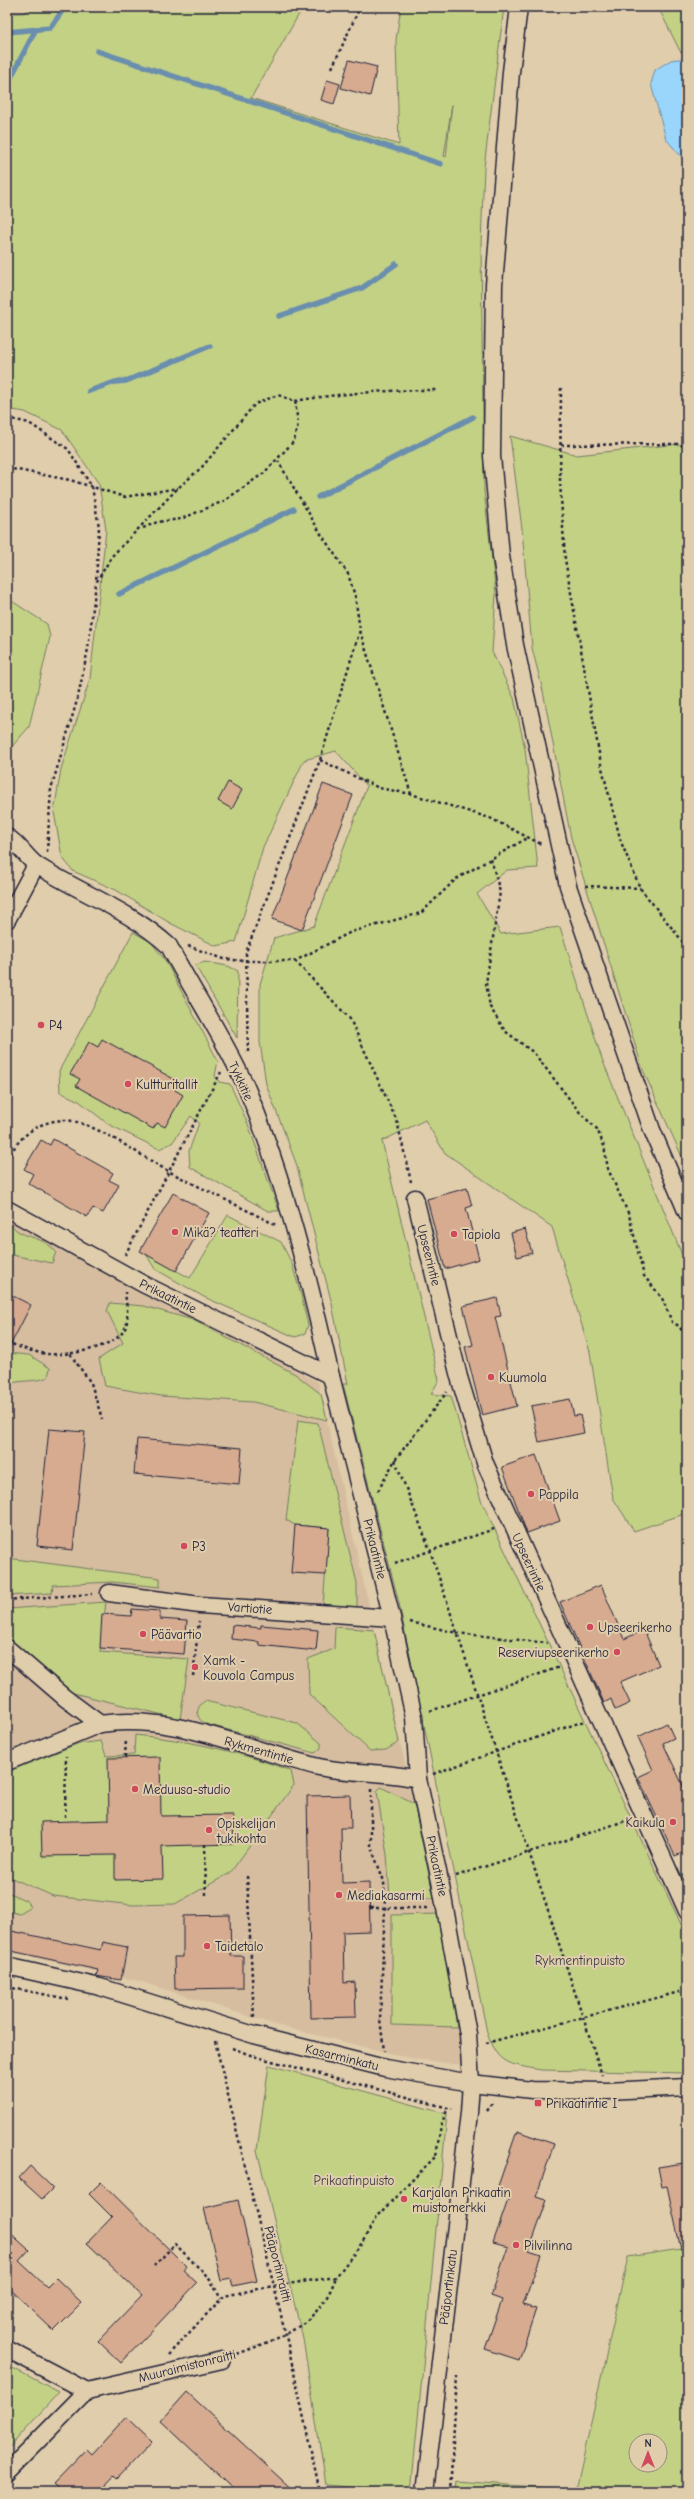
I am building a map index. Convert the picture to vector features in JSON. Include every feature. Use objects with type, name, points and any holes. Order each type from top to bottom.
[{"type":"street","points":[[519,7],[514,35],[494,285],[492,456],[501,556],[515,645],[568,886],[652,1130],[687,1213]]},
{"type":"street","points":[[7,837],[15,841],[41,868],[7,920]]},
{"type":"street","name":"Tykkitie","points":[[41,868],[113,906],[158,935],[169,946],[246,1088],[271,1154],[310,1281],[331,1376]]},
{"type":"street","name":"Upseerintie","points":[[415,1198],[459,1377],[485,1463],[687,1911]]},
{"type":"street","name":"Prikaatintie","points":[[7,1209],[118,1270],[331,1376],[392,1618],[414,1717],[418,1779],[440,1881],[470,2045],[471,2083]]},
{"type":"street","name":"Vartiotie","points":[[108,1593],[200,1605],[392,1618]]},
{"type":"street","points":[[7,1648],[65,1698],[100,1724]]},
{"type":"street","name":"Rykmentintie","points":[[7,1762],[100,1724],[126,1720],[154,1722],[187,1729],[319,1767],[402,1775],[418,1779]]},
{"type":"street","name":"Kasarminkatu","points":[[7,1966],[130,1995],[254,2035],[385,2068],[471,2083],[532,2090],[607,2091],[687,2087]]},
{"type":"street","name":"Pääportinkatu","points":[[425,2492],[471,2083]]},
{"type":"street","points":[[7,2349],[87,2391],[7,2472]]},
{"type":"street","name":"Muuraimistonraitti","points":[[87,2391],[222,2360]]},
{"type":"path","points":[[332,68],[360,7]]},
{"type":"path","points":[[561,388],[560,445],[565,559],[601,764],[621,842],[640,888],[687,947]]},
{"type":"path","points":[[96,583],[112,556],[140,529],[178,488],[202,467],[256,404],[278,395],[295,401],[336,394],[380,390],[436,390]]},
{"type":"path","points":[[140,529],[157,522],[181,520],[224,501],[278,460],[294,441],[298,424],[295,401]]},
{"type":"path","points":[[7,418],[29,423],[68,449],[92,487],[99,527],[96,583],[88,650],[78,697],[51,789],[41,868]]},
{"type":"path","points":[[560,445],[678,444],[687,447]]},
{"type":"path","points":[[278,460],[321,534],[348,574],[355,596],[360,630],[411,794]]},
{"type":"path","points":[[7,468],[92,487],[125,497],[178,488]]},
{"type":"path","points":[[248,1060],[246,952],[320,760],[360,630]]},
{"type":"path","points":[[320,760],[379,788],[411,794],[490,818],[560,853]]},
{"type":"path","points":[[187,946],[224,959],[246,961],[295,960],[351,932],[421,913],[456,879],[529,838]]},
{"type":"path","points":[[492,859],[500,892],[486,983],[490,1007],[505,1031],[534,1053],[581,1114],[597,1129],[604,1146],[608,1169],[629,1215],[644,1276],[662,1298],[672,1322],[679,1326],[687,1338]]},
{"type":"path","points":[[568,886],[640,888]]},
{"type":"path","points":[[295,960],[350,1020],[397,1121],[415,1198]]},
{"type":"path","points":[[118,1270],[229,1056]]},
{"type":"path","points":[[7,1158],[17,1142],[43,1122],[65,1120],[85,1124],[170,1172],[295,1234]]},
{"type":"path","points":[[7,1342],[48,1354],[70,1354],[102,1346],[116,1340],[126,1327],[124,1290]]},
{"type":"path","points":[[70,1354],[91,1384],[102,1419]]},
{"type":"path","points":[[366,1512],[395,1460],[459,1377]]},
{"type":"path","points":[[395,1460],[430,1550],[607,2091]]},
{"type":"path","points":[[380,1569],[430,1550],[511,1523]]},
{"type":"path","points":[[7,1600],[108,1593]]},
{"type":"path","points":[[193,1676],[200,1605]]},
{"type":"path","points":[[392,1618],[457,1633],[567,1646]]},
{"type":"path","points":[[430,1711],[479,1696],[575,1662]]},
{"type":"path","points":[[418,1779],[599,1716]]},
{"type":"path","points":[[65,1817],[66,1738]]},
{"type":"path","points":[[371,1773],[371,1847],[384,1881],[385,1908],[380,2020],[384,2034]]},
{"type":"path","points":[[440,1881],[644,1815]]},
{"type":"path","points":[[205,1844],[206,1898]]},
{"type":"path","points":[[247,1876],[254,2035],[253,2056]]},
{"type":"path","points":[[370,1908],[445,1908]]},
{"type":"path","points":[[470,2045],[499,2041],[687,1990]]},
{"type":"path","name":"Pääportinraitti","points":[[215,2041],[286,2336],[320,2492]]},
{"type":"path","name":"Muuraimistonraitti","points":[[222,2360],[286,2336],[305,2323],[323,2306],[330,2296],[336,2277],[362,2243],[377,2216],[436,2156],[441,2125],[448,2108]]},
{"type":"path","points":[[154,2266],[175,2244],[210,2279],[221,2299]]},
{"type":"path","points":[[147,2377],[224,2296],[273,2286],[336,2277]]},
{"type":"shaded area","name":"Xamk - Kouvola Campus","points":[[7,1220],[318,1382],[464,2022],[461,2065],[409,2058],[276,2025],[139,1981],[7,1952]]},
{"type":"green space","name":"Rykmentinpuisto","points":[[38,7],[303,7],[251,98],[399,145],[396,40],[401,7],[504,7],[484,167],[481,244],[484,491],[496,594],[492,652],[514,698],[525,749],[538,868],[507,870],[477,894],[501,934],[560,927],[602,1059],[687,1267],[687,1513],[634,1531],[613,1498],[590,1352],[552,1227],[445,1153],[425,1120],[382,1141],[439,1380],[431,1394],[451,1396],[481,1500],[687,1937],[687,2073],[541,2070],[520,2066],[506,2061],[501,2057],[491,2043],[487,2032],[399,1603],[343,1384],[348,1384],[332,1304],[296,1163],[266,1084],[260,1042],[260,984],[274,938],[314,926],[367,786],[336,751],[304,760],[263,847],[236,942],[216,946],[170,923],[116,890],[73,871],[62,857],[54,812],[61,769],[90,679],[106,530],[99,484],[62,430],[25,412],[7,409],[7,13],[22,13]],"holes":[[[452,104],[446,157],[444,156]]]},
{"type":"green space","points":[[658,7],[687,7],[687,76],[683,53],[680,51]]},
{"type":"green space","points":[[687,394],[687,1168],[643,1070],[571,838],[543,691],[532,648],[522,529],[510,436],[577,455],[678,444],[684,446]]},
{"type":"green space","points":[[7,598],[47,624],[50,637],[29,727],[7,752]]},
{"type":"green space","points":[[133,932],[151,942],[165,960],[218,1061],[215,1076],[219,1082],[230,1084],[248,1124],[279,1211],[268,1211],[190,1167],[189,1151],[199,1123],[191,1116],[172,1143],[159,1149],[108,1124],[79,1101],[60,1092],[59,1071]]},
{"type":"green space","points":[[205,962],[228,966],[238,971],[237,1038],[195,965]]},
{"type":"green space","points":[[228,1215],[281,1242],[292,1264],[301,1295],[308,1325],[305,1334],[295,1337],[204,1297],[155,1269],[146,1254],[190,1278]]},
{"type":"green space","points":[[7,1221],[19,1232],[48,1244],[56,1252],[52,1263],[7,1254]]},
{"type":"green space","points":[[110,1303],[144,1306],[193,1320],[295,1374],[321,1394],[327,1420],[253,1402],[161,1396],[105,1386],[99,1359],[123,1343],[107,1311]]},
{"type":"green space","points":[[7,1353],[29,1355],[50,1368],[48,1377],[39,1380],[12,1383],[7,1376]]},
{"type":"green space","points":[[298,1420],[318,1423],[357,1583],[357,1607],[323,1605],[329,1528],[295,1525],[286,1520]]},
{"type":"green space","points":[[7,1558],[160,1578],[160,1587],[112,1582],[53,1585],[52,1593],[7,1596]]},
{"type":"green space","points":[[106,1602],[100,1652],[189,1659],[180,1719],[69,1692],[7,1639],[7,1609]]},
{"type":"green space","points":[[335,1627],[374,1630],[399,1742],[386,1750],[370,1751],[309,1694],[308,1659],[334,1649]]},
{"type":"green space","points":[[205,1701],[297,1723],[321,1743],[321,1748],[315,1753],[206,1724],[202,1722],[198,1716],[199,1706]]},
{"type":"green space","points":[[135,1735],[175,1740],[253,1758],[291,1771],[294,1785],[230,1873],[175,1904],[133,1905],[53,1896],[7,1876],[7,1772],[77,1744],[101,1741],[106,1756],[134,1755]]},
{"type":"green space","points":[[381,1787],[414,1804],[434,1898],[390,1897],[387,1855],[377,1791]]},
{"type":"green space","points":[[7,1892],[27,1901],[30,1908],[20,1914],[7,1911]]},
{"type":"green space","points":[[439,1914],[457,2027],[392,2025],[392,1915]]},
{"type":"green space","name":"Prikaatinpuisto","points":[[269,2065],[447,2114],[411,2492],[326,2485],[303,2339],[257,2150]]},
{"type":"green space","points":[[687,2248],[687,2492],[455,2492],[456,2481],[576,2490],[628,2257]]},
{"type":"green space","points":[[7,2365],[59,2392],[7,2450]]},
{"type":"water","points":[[687,58],[687,163],[666,139],[651,84],[655,70],[671,60]]},
{"type":"building","points":[[349,60],[377,67],[370,96],[341,88]]},
{"type":"building","points":[[327,80],[340,84],[334,104],[321,100]]},
{"type":"building","points":[[228,782],[242,790],[232,809],[218,801]]},
{"type":"building","points":[[323,784],[353,795],[302,930],[272,919]]},
{"type":"building","name":"Kultturitallit","points":[[102,1039],[179,1082],[175,1090],[183,1095],[165,1127],[157,1123],[153,1129],[76,1086],[80,1079],[70,1074],[89,1042],[98,1047]]},
{"type":"building","points":[[53,1139],[113,1173],[109,1180],[119,1185],[103,1213],[93,1208],[87,1217],[28,1183],[33,1174],[24,1169],[41,1140],[50,1145]]},
{"type":"building","name":"Tapiola","points":[[467,1188],[472,1206],[466,1208],[479,1259],[445,1269],[427,1199]]},
{"type":"building","name":"Mikä? teatteri","points":[[173,1193],[209,1213],[176,1271],[140,1251]]},
{"type":"building","points":[[525,1229],[532,1253],[517,1257],[511,1233]]},
{"type":"building","points":[[7,1293],[31,1305],[7,1352]]},
{"type":"building","name":"Kuumola","points":[[497,1298],[501,1316],[495,1317],[517,1406],[482,1415],[465,1347],[473,1345],[463,1306]]},
{"type":"building","points":[[570,1399],[574,1416],[580,1415],[584,1433],[539,1442],[531,1406]]},
{"type":"building","points":[[49,1429],[85,1432],[73,1550],[37,1546]]},
{"type":"building","points":[[137,1439],[242,1448],[239,1484],[134,1474]]},
{"type":"building","name":"Pappila","points":[[536,1455],[560,1521],[527,1533],[502,1467]]},
{"type":"building","points":[[295,1525],[329,1528],[326,1575],[291,1573]]},
{"type":"building","name":"Reserviupseerikerho","points":[[601,1585],[624,1639],[644,1630],[659,1665],[620,1682],[630,1703],[615,1710],[611,1699],[604,1703],[560,1602]]},
{"type":"building","name":"Päävartio","points":[[132,1609],[160,1611],[160,1619],[187,1621],[184,1654],[100,1648],[102,1614],[131,1616]]},
{"type":"building","points":[[232,1625],[261,1628],[261,1625],[318,1630],[316,1651],[259,1645],[259,1642],[231,1639]]},
{"type":"building","name":"Kaikula","points":[[667,1723],[674,1738],[663,1743],[687,1794],[687,1851],[675,1856],[638,1777],[653,1770],[638,1737]]},
{"type":"building","name":"Meduusa-studio","points":[[160,1757],[161,1816],[233,1815],[234,1844],[162,1846],[163,1879],[115,1880],[115,1855],[42,1856],[41,1822],[109,1820],[108,1758]]},
{"type":"building","name":"Mediakasarmi","points":[[350,1795],[351,1828],[341,1828],[342,1883],[369,1882],[370,1931],[343,1932],[344,1983],[355,1982],[356,2017],[311,2018],[307,1796]]},
{"type":"building","name":"Taidetalo","points":[[230,1915],[231,1956],[243,1956],[243,1988],[175,1989],[174,1957],[183,1957],[183,1916]]},
{"type":"building","points":[[7,1930],[101,1950],[103,1942],[127,1947],[121,1980],[96,1976],[98,1970],[7,1950]]},
{"type":"building","name":"Pilvilinna","points":[[517,2131],[554,2144],[536,2197],[547,2200],[529,2251],[541,2255],[523,2305],[536,2309],[519,2360],[485,2349],[502,2300],[491,2296],[508,2247],[493,2243],[510,2194],[497,2189]]},
{"type":"building","points":[[684,2163],[687,2178],[687,2249],[681,2250],[667,2186],[662,2187],[658,2167]]},
{"type":"building","points":[[30,2166],[53,2188],[42,2199],[19,2178]]},
{"type":"building","points":[[101,2182],[186,2266],[183,2270],[197,2283],[121,2363],[98,2341],[142,2295],[87,2243],[112,2217],[89,2194]]},
{"type":"building","points":[[238,2200],[257,2281],[233,2286],[231,2279],[221,2281],[204,2208]]},
{"type":"building","points":[[7,2230],[29,2250],[19,2261],[47,2287],[56,2278],[82,2303],[54,2331],[7,2286]]},
{"type":"building","points":[[187,2392],[295,2492],[237,2492],[161,2421]]},
{"type":"building","points":[[126,2417],[152,2442],[117,2479],[114,2476],[99,2492],[62,2492],[53,2484],[87,2449],[92,2454]]},
{"type":"waterway","points":[[7,32],[50,28],[65,7]]},
{"type":"waterway","points":[[7,85],[36,29]]},
{"type":"waterway","points":[[97,51],[441,164]]},
{"type":"waterway","points":[[279,316],[362,288],[396,264]]},
{"type":"waterway","points":[[89,391],[115,382],[126,381],[210,346]]},
{"type":"waterway","points":[[318,497],[473,417]]},
{"type":"waterway","points":[[119,594],[294,509]]},
{"type":"place","name":"P4","points":[[41,1025]]},
{"type":"place","name":"Kultturitallit","points":[[128,1084]]},
{"type":"place","name":"Mikä? teatteri","points":[[175,1232]]},
{"type":"place","name":"Tapiola","points":[[454,1234]]},
{"type":"place","name":"Kuumola","points":[[491,1377]]},
{"type":"place","name":"Pappila","points":[[531,1494]]},
{"type":"place","name":"P3","points":[[184,1546]]},
{"type":"place","name":"Upseerikerho","points":[[590,1627]]},
{"type":"place","name":"Päävartio","points":[[143,1634]]},
{"type":"place","name":"Reserviupseerikerho","points":[[617,1652]]},
{"type":"place","name":"Xamk - Kouvola Campus","points":[[195,1667]]},
{"type":"place","name":"Meduusa-studio","points":[[135,1789]]},
{"type":"place","name":"Kaikula","points":[[673,1822]]},
{"type":"place","name":"Opiskelijan tukikohta","points":[[209,1830]]},
{"type":"place","name":"Mediakasarmi","points":[[339,1895]]},
{"type":"place","name":"Taidetalo","points":[[207,1946]]},
{"type":"place","name":"Prikaatintie I","points":[[538,2103]]},
{"type":"place","name":"Karjalan Prikaatin muistomerkki","points":[[404,2199]]},
{"type":"place","name":"Pilvilinna","points":[[516,2245]]}]
